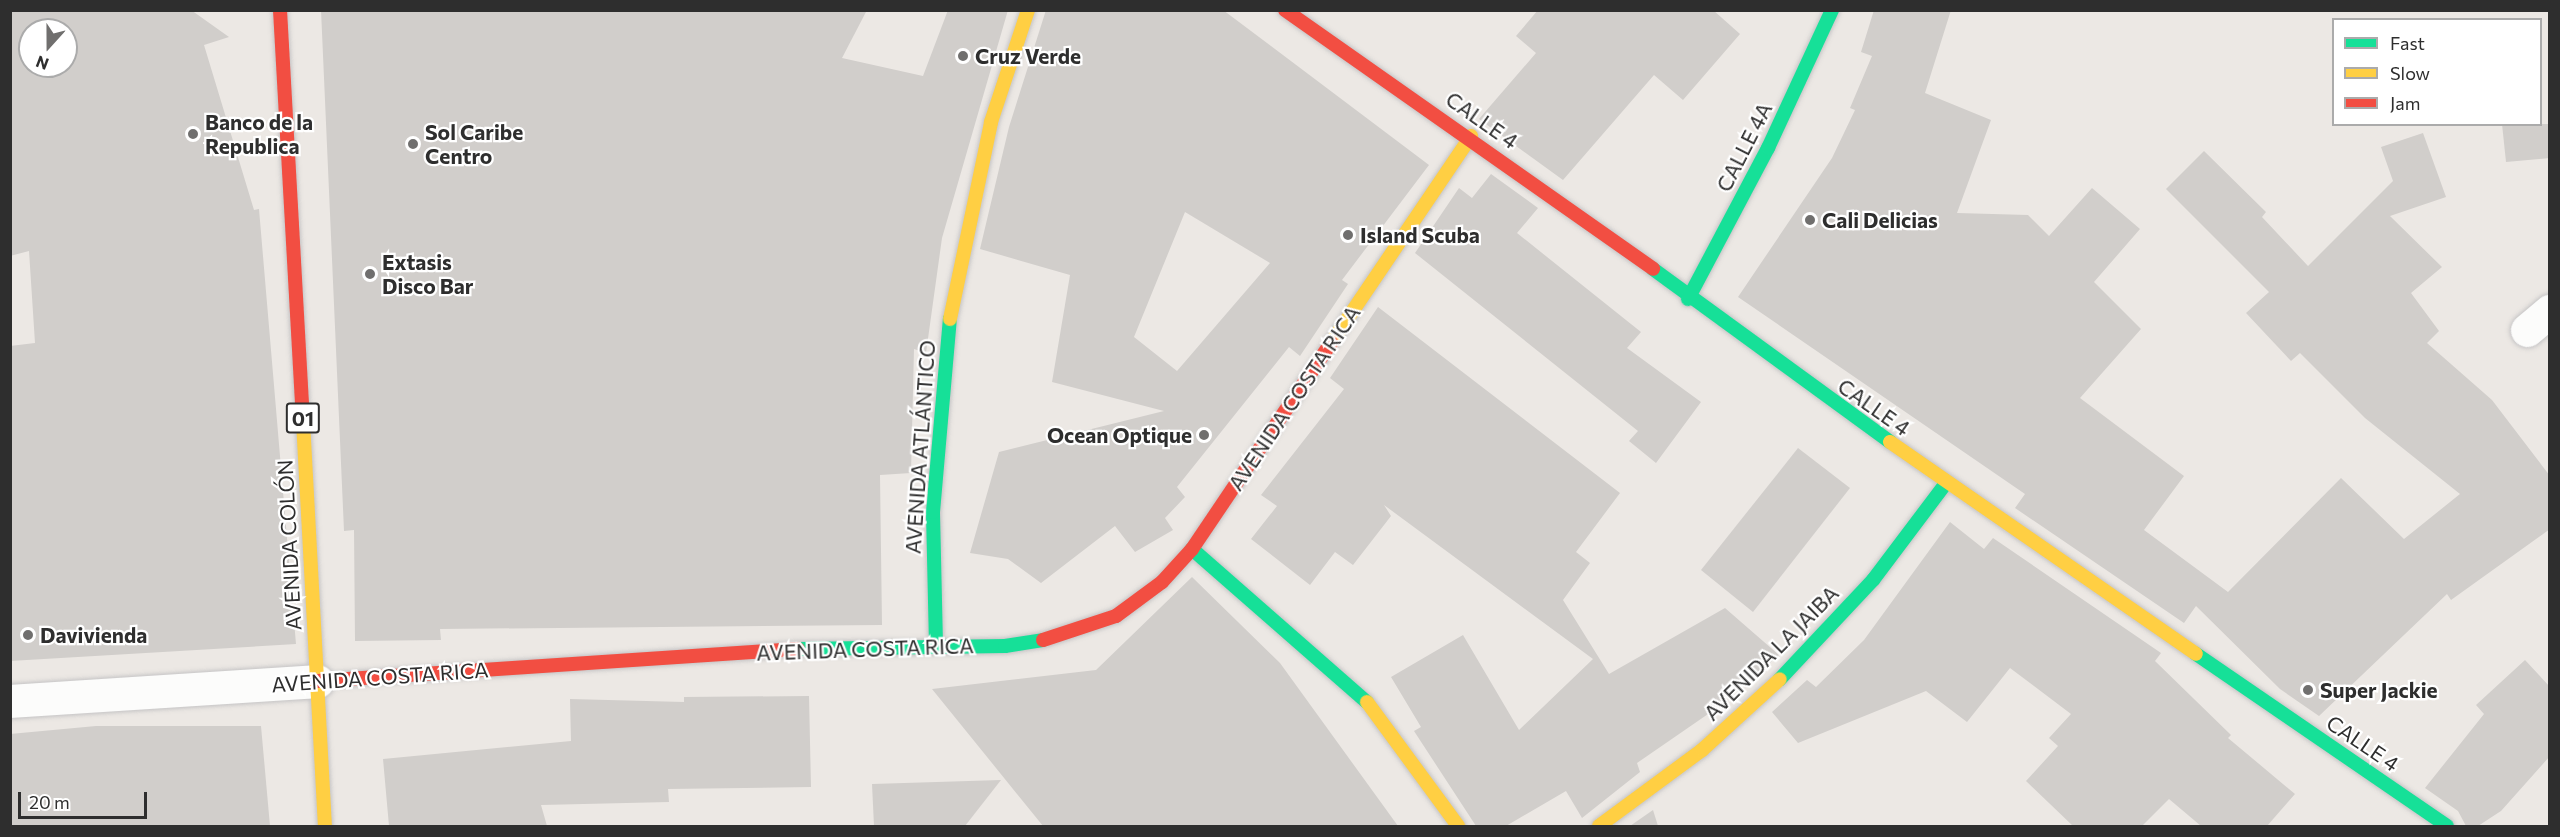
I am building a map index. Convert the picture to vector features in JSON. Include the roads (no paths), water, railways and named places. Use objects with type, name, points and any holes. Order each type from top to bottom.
[{"type":"main road","name":"AVENIDA COLÓN","points":[[280,10],[325,826]]},
{"type":"main road","name":"AVENIDA ATLÁNTICO","points":[[936,645],[933,512],[941,381],[960,251],[991,122],[1028,10]]},
{"type":"main road","name":"CALLE 4","points":[[1285,10],[1471,136],[1688,299],[1946,483],[2447,826]]},
{"type":"main road","name":"CALLE 4A","points":[[1688,299],[1768,148],[1832,10]]},
{"type":"main road","name":"AVENIDA COSTA RICA","points":[[317,681],[837,646],[1005,646],[1063,637],[1116,616],[1162,582],[1192,549],[1471,136]]},
{"type":"main road","name":"AVENIDA LA JAIBA","points":[[1599,826],[1702,750],[1791,669],[1873,580],[1946,483]]},
{"type":"main road","points":[[1192,549],[1366,700],[1458,826]]},
{"type":"street","name":"AVENIDA COSTA RICA","points":[[10,701],[317,681]]},
{"type":"place","name":"Cruz Verde","points":[[963,56]]},
{"type":"place","name":"Banco de la Republica","points":[[193,134]]},
{"type":"place","name":"Sol Caribe Centro","points":[[413,144]]},
{"type":"place","name":"Cali Delicias","points":[[1810,220]]},
{"type":"place","name":"Island Scuba","points":[[1348,235]]},
{"type":"place","name":"Extasis Disco Bar","points":[[370,274]]},
{"type":"place","name":"Ocean Optique","points":[[1204,435]]},
{"type":"place","name":"Davivienda","points":[[28,635]]},
{"type":"place","name":"Super Jackie","points":[[2308,690]]}]
